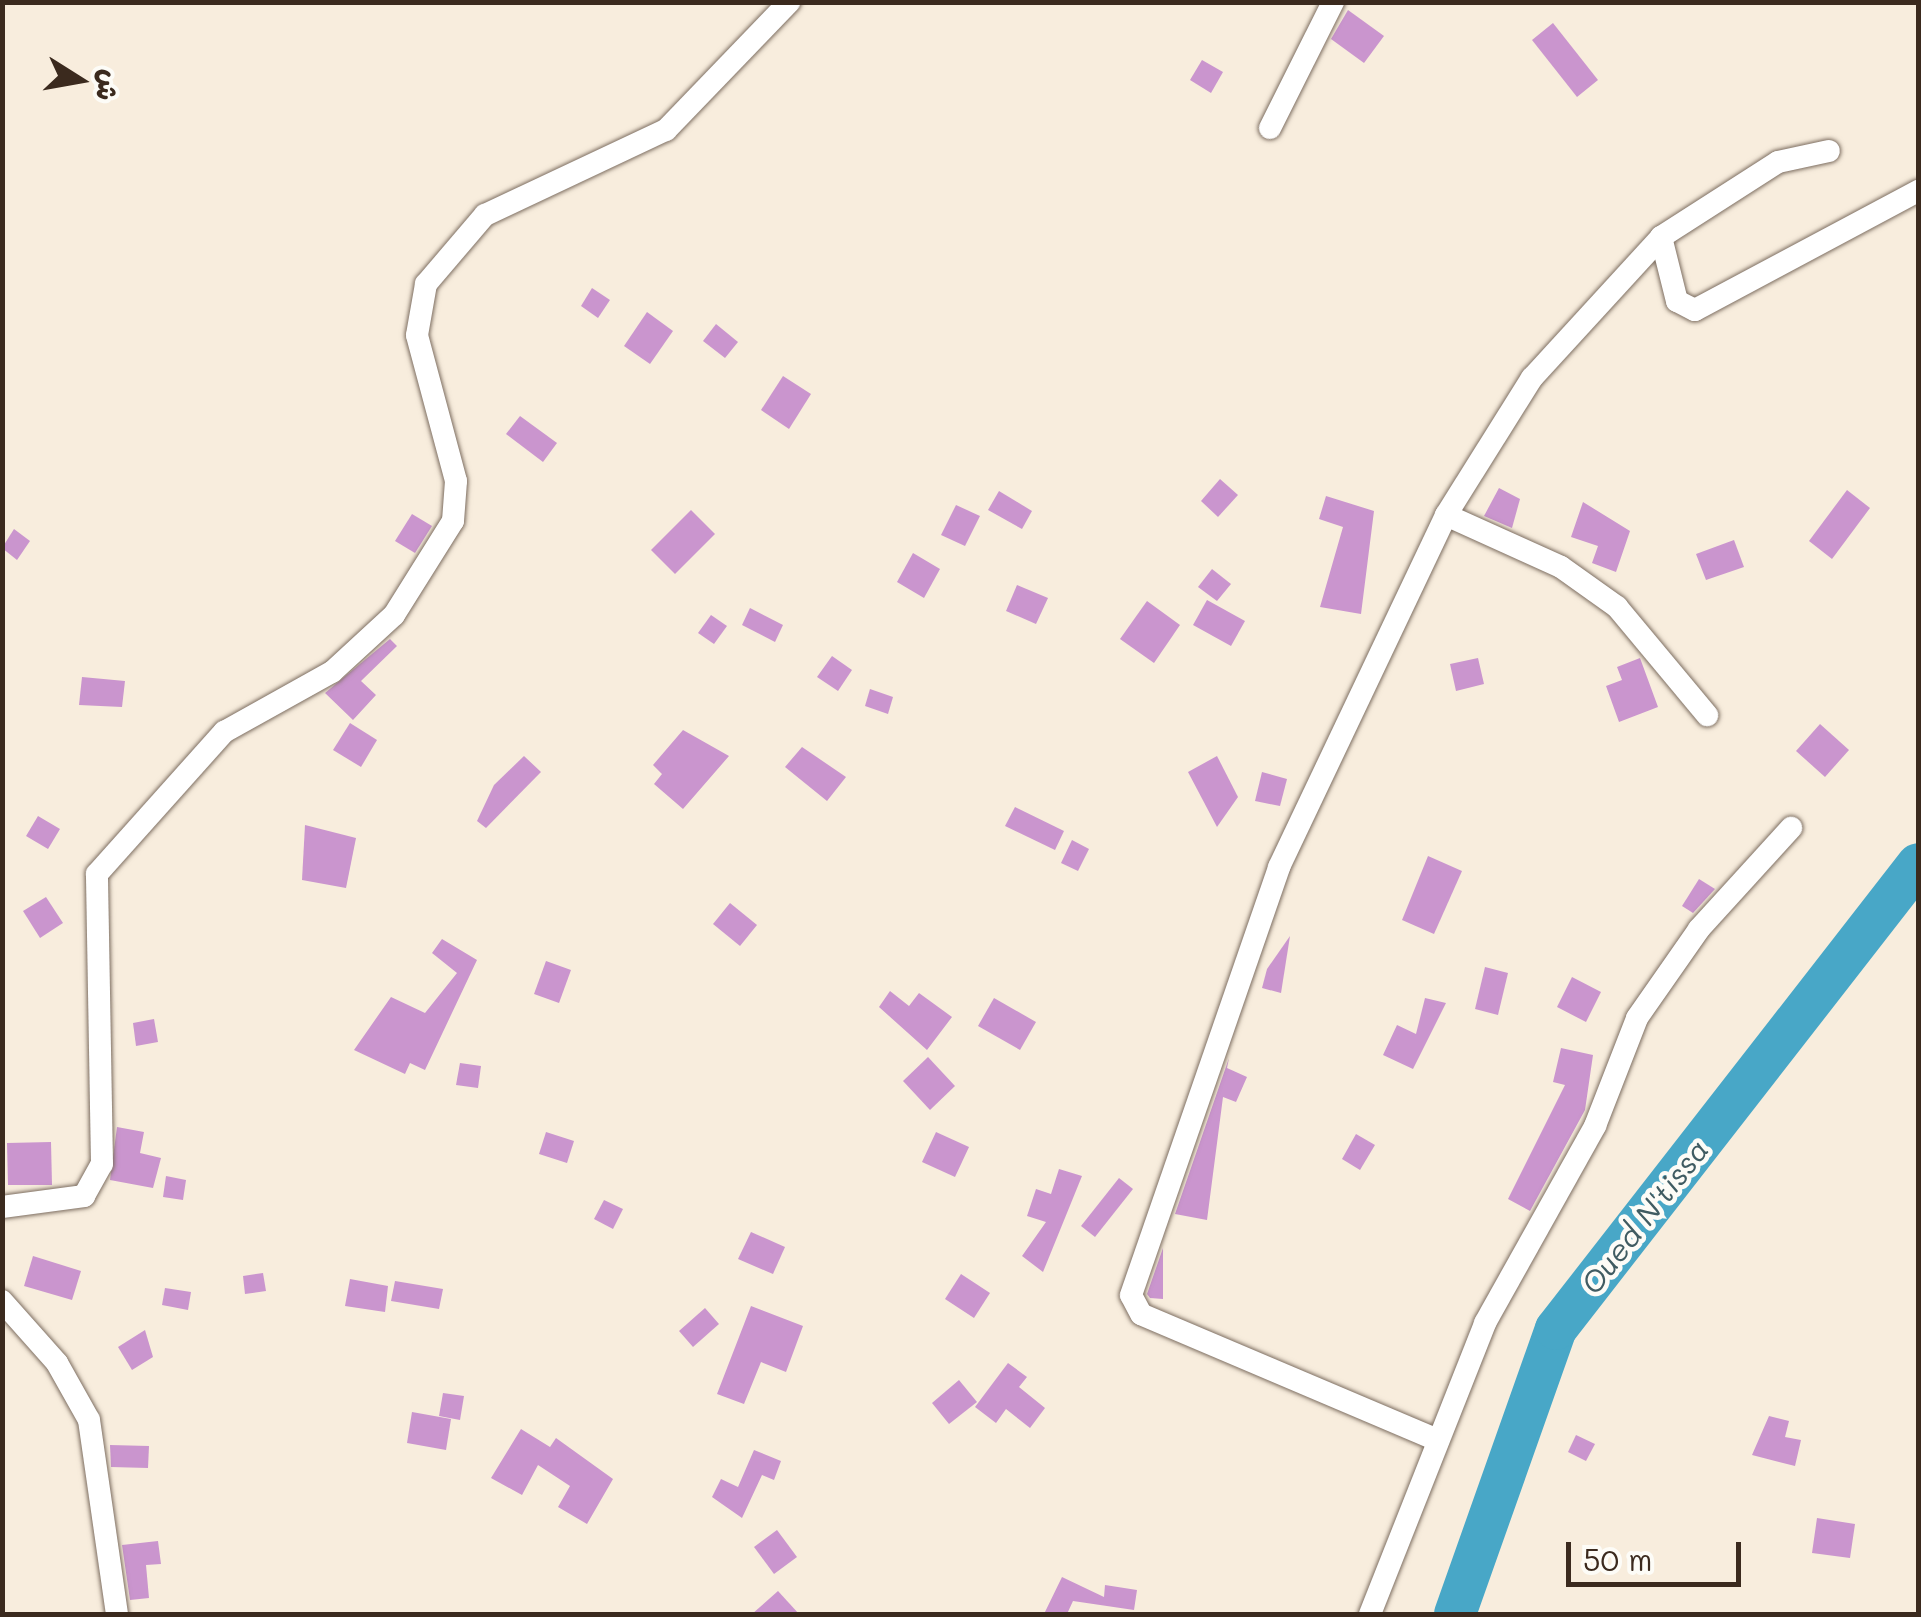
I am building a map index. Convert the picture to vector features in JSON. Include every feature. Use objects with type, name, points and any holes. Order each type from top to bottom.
[{"type":"street","points":[[2,1207],[84,1196],[102,1164],[96,874],[224,732],[332,672],[394,615],[452,521],[456,481],[418,335],[426,284],[486,216],[666,130],[788,2]]},
{"type":"street","points":[[1270,128],[1333,2]]},
{"type":"street","points":[[1435,1439],[1141,1314],[1131,1294],[1278,867],[1446,515],[1532,378],[1661,238],[1778,162],[1829,151]]},
{"type":"street","points":[[1661,238],[1677,301],[1695,310],[1918,192]]},
{"type":"street","points":[[1446,515],[1561,567],[1617,608],[1707,714]]},
{"type":"street","points":[[1370,1614],[1435,1439],[1485,1323],[1595,1126],[1637,1018],[1699,929],[1792,828]]},
{"type":"street","points":[[2,1302],[57,1362],[89,1420],[117,1614]]},
{"type":"building","points":[[1348,10],[1384,36],[1364,63],[1331,39]]},
{"type":"building","points":[[1553,23],[1598,80],[1577,97],[1532,40]]},
{"type":"building","points":[[1202,60],[1223,72],[1211,93],[1190,80]]},
{"type":"building","points":[[592,288],[610,300],[598,318],[581,306]]},
{"type":"building","points":[[647,312],[673,331],[650,364],[624,346]]},
{"type":"building","points":[[716,324],[738,342],[725,358],[703,341]]},
{"type":"building","points":[[783,376],[811,394],[789,429],[761,410]]},
{"type":"building","points":[[520,416],[557,443],[543,462],[506,434]]},
{"type":"building","points":[[1220,479],[1238,495],[1218,517],[1201,501]]},
{"type":"building","points":[[1499,488],[1520,499],[1512,528],[1484,516]]},
{"type":"building","points":[[1847,490],[1870,508],[1832,559],[1809,541]]},
{"type":"building","points":[[999,491],[1032,511],[1022,529],[988,510]]},
{"type":"building","points":[[1326,496],[1374,511],[1361,614],[1320,607],[1343,527],[1319,519]]},
{"type":"building","points":[[1583,502],[1630,531],[1616,572],[1592,563],[1598,546],[1571,537]]},
{"type":"building","points":[[956,505],[980,516],[965,546],[941,535]]},
{"type":"building","points":[[691,510],[715,534],[675,574],[651,550]]},
{"type":"building","points":[[412,514],[432,526],[415,553],[395,541]]},
{"type":"building","points":[[14,529],[30,541],[17,560],[2,548]]},
{"type":"building","points":[[1734,540],[1744,567],[1706,580],[1696,554]]},
{"type":"building","points":[[913,553],[940,569],[924,598],[897,582]]},
{"type":"building","points":[[1212,569],[1231,584],[1217,601],[1198,587]]},
{"type":"building","points":[[1017,585],[1048,598],[1036,624],[1006,611]]},
{"type":"building","points":[[1207,600],[1245,621],[1231,646],[1193,625]]},
{"type":"building","points":[[1147,601],[1180,625],[1154,663],[1120,639]]},
{"type":"building","points":[[750,608],[783,625],[775,642],[742,625]]},
{"type":"building","points":[[711,615],[727,626],[714,644],[698,633]]},
{"type":"building","points":[[390,639],[397,646],[361,681],[376,695],[353,720],[325,693]]},
{"type":"building","points":[[832,656],[852,670],[838,691],[817,677]]},
{"type":"building","points":[[1478,658],[1484,684],[1456,691],[1450,664]]},
{"type":"building","points":[[1640,658],[1658,707],[1619,722],[1606,686],[1622,680],[1617,667]]},
{"type":"building","points":[[82,677],[125,681],[122,707],[79,705]]},
{"type":"building","points":[[870,689],[893,697],[888,714],[865,706]]},
{"type":"building","points":[[350,723],[377,740],[361,767],[333,750]]},
{"type":"building","points":[[1820,724],[1849,750],[1825,777],[1796,751]]},
{"type":"building","points":[[683,730],[729,756],[683,809],[654,784],[662,774],[653,765]]},
{"type":"building","points":[[802,747],[846,777],[827,801],[785,767]]},
{"type":"building","points":[[524,756],[541,772],[486,828],[477,821],[494,785]]},
{"type":"building","points":[[1217,756],[1238,797],[1217,827],[1188,772]]},
{"type":"building","points":[[1262,772],[1287,779],[1280,806],[1255,801]]},
{"type":"building","points":[[1015,807],[1064,831],[1055,850],[1005,826]]},
{"type":"building","points":[[38,816],[60,829],[48,849],[26,836]]},
{"type":"building","points":[[305,825],[356,838],[346,888],[302,880]]},
{"type":"building","points":[[1072,840],[1089,849],[1078,871],[1061,863]]},
{"type":"building","points":[[1428,856],[1462,871],[1434,934],[1402,920]]},
{"type":"building","points":[[1699,879],[1715,889],[1693,913],[1682,906]]},
{"type":"building","points":[[46,897],[63,923],[40,938],[23,911]]},
{"type":"building","points":[[730,903],[757,925],[740,946],[713,924]]},
{"type":"building","points":[[1290,936],[1281,993],[1262,988],[1267,969]]},
{"type":"building","points":[[442,939],[477,960],[425,1070],[410,1063],[405,1074],[354,1050],[391,997],[425,1013],[457,973],[432,953]]},
{"type":"building","points":[[546,961],[571,970],[559,1003],[534,994]]},
{"type":"building","points":[[1485,967],[1508,973],[1498,1015],[1475,1009]]},
{"type":"building","points":[[1572,977],[1601,992],[1586,1022],[1557,1007]]},
{"type":"building","points":[[890,991],[909,1006],[919,993],[952,1017],[927,1050],[879,1007]]},
{"type":"building","points":[[994,998],[1036,1022],[1020,1050],[978,1026]]},
{"type":"building","points":[[1425,998],[1446,1003],[1413,1069],[1383,1055],[1397,1025],[1416,1034]]},
{"type":"building","points":[[154,1019],[158,1042],[136,1046],[133,1023]]},
{"type":"building","points":[[1561,1048],[1593,1055],[1585,1110],[1530,1211],[1508,1199],[1565,1085],[1553,1082]]},
{"type":"building","points":[[928,1057],[955,1086],[930,1110],[903,1081]]},
{"type":"building","points":[[1229,1058],[1227,1068],[1247,1077],[1236,1102],[1223,1097],[1207,1220],[1175,1214]]},
{"type":"building","points":[[460,1063],[481,1066],[478,1088],[456,1085]]},
{"type":"building","points":[[117,1127],[144,1132],[140,1153],[161,1158],[153,1188],[110,1180]]},
{"type":"building","points":[[546,1132],[574,1141],[567,1163],[539,1154]]},
{"type":"building","points":[[936,1132],[969,1147],[955,1177],[922,1162]]},
{"type":"building","points":[[1356,1134],[1375,1145],[1360,1170],[1342,1159]]},
{"type":"building","points":[[51,1142],[52,1185],[8,1185],[7,1143]]},
{"type":"building","points":[[1059,1169],[1082,1176],[1043,1272],[1022,1256],[1046,1222],[1027,1216],[1036,1189],[1051,1194]]},
{"type":"building","points":[[166,1176],[186,1180],[183,1200],[163,1197]]},
{"type":"building","points":[[1119,1178],[1133,1189],[1095,1237],[1081,1226]]},
{"type":"building","points":[[604,1200],[623,1209],[613,1229],[594,1219]]},
{"type":"building","points":[[751,1232],[785,1247],[773,1274],[738,1259]]},
{"type":"building","points":[[1163,1248],[1163,1299],[1150,1298],[1147,1294]]},
{"type":"building","points":[[33,1256],[81,1271],[72,1300],[24,1286]]},
{"type":"building","points":[[263,1273],[266,1291],[245,1294],[243,1276]]},
{"type":"building","points":[[961,1274],[990,1293],[974,1318],[945,1299]]},
{"type":"building","points":[[350,1279],[388,1286],[385,1312],[345,1306]]},
{"type":"building","points":[[395,1281],[443,1289],[439,1309],[391,1301]]},
{"type":"building","points":[[165,1288],[191,1292],[188,1310],[162,1305]]},
{"type":"building","points":[[751,1306],[803,1326],[786,1372],[761,1362],[744,1404],[717,1394]]},
{"type":"building","points":[[705,1308],[719,1324],[693,1347],[679,1331]]},
{"type":"building","points":[[145,1330],[153,1357],[132,1370],[118,1347]]},
{"type":"building","points":[[1008,1363],[1027,1377],[1019,1387],[1045,1408],[1030,1428],[1006,1409],[996,1423],[975,1407]]},
{"type":"building","points":[[959,1380],[977,1402],[949,1424],[932,1403]]},
{"type":"building","points":[[443,1393],[464,1396],[460,1420],[439,1416]]},
{"type":"building","points":[[412,1412],[451,1419],[446,1450],[407,1443]]},
{"type":"building","points":[[1769,1416],[1789,1421],[1785,1437],[1801,1440],[1795,1466],[1752,1455]]},
{"type":"building","points":[[521,1429],[550,1447],[556,1438],[613,1479],[587,1524],[558,1507],[570,1486],[538,1465],[522,1495],[491,1478]]},
{"type":"building","points":[[1576,1435],[1595,1444],[1586,1461],[1568,1452]]},
{"type":"building","points":[[110,1445],[149,1446],[148,1468],[111,1467]]},
{"type":"building","points":[[754,1450],[781,1461],[774,1480],[762,1475],[742,1518],[712,1497],[721,1479],[738,1487]]},
{"type":"building","points":[[1817,1518],[1855,1524],[1850,1558],[1812,1553]]},
{"type":"building","points":[[777,1530],[797,1557],[774,1574],[754,1547]]},
{"type":"building","points":[[158,1541],[161,1564],[146,1565],[149,1598],[130,1600],[122,1545]]},
{"type":"building","points":[[1062,1577],[1104,1597],[1105,1585],[1137,1590],[1134,1610],[1073,1601],[1067,1614],[1044,1614]]},
{"type":"building","points":[[778,1591],[799,1614],[752,1614]]},
{"type":"waterway","name":"Oued N'tissa","points":[[1455,1614],[1556,1329],[1918,864]]}]
